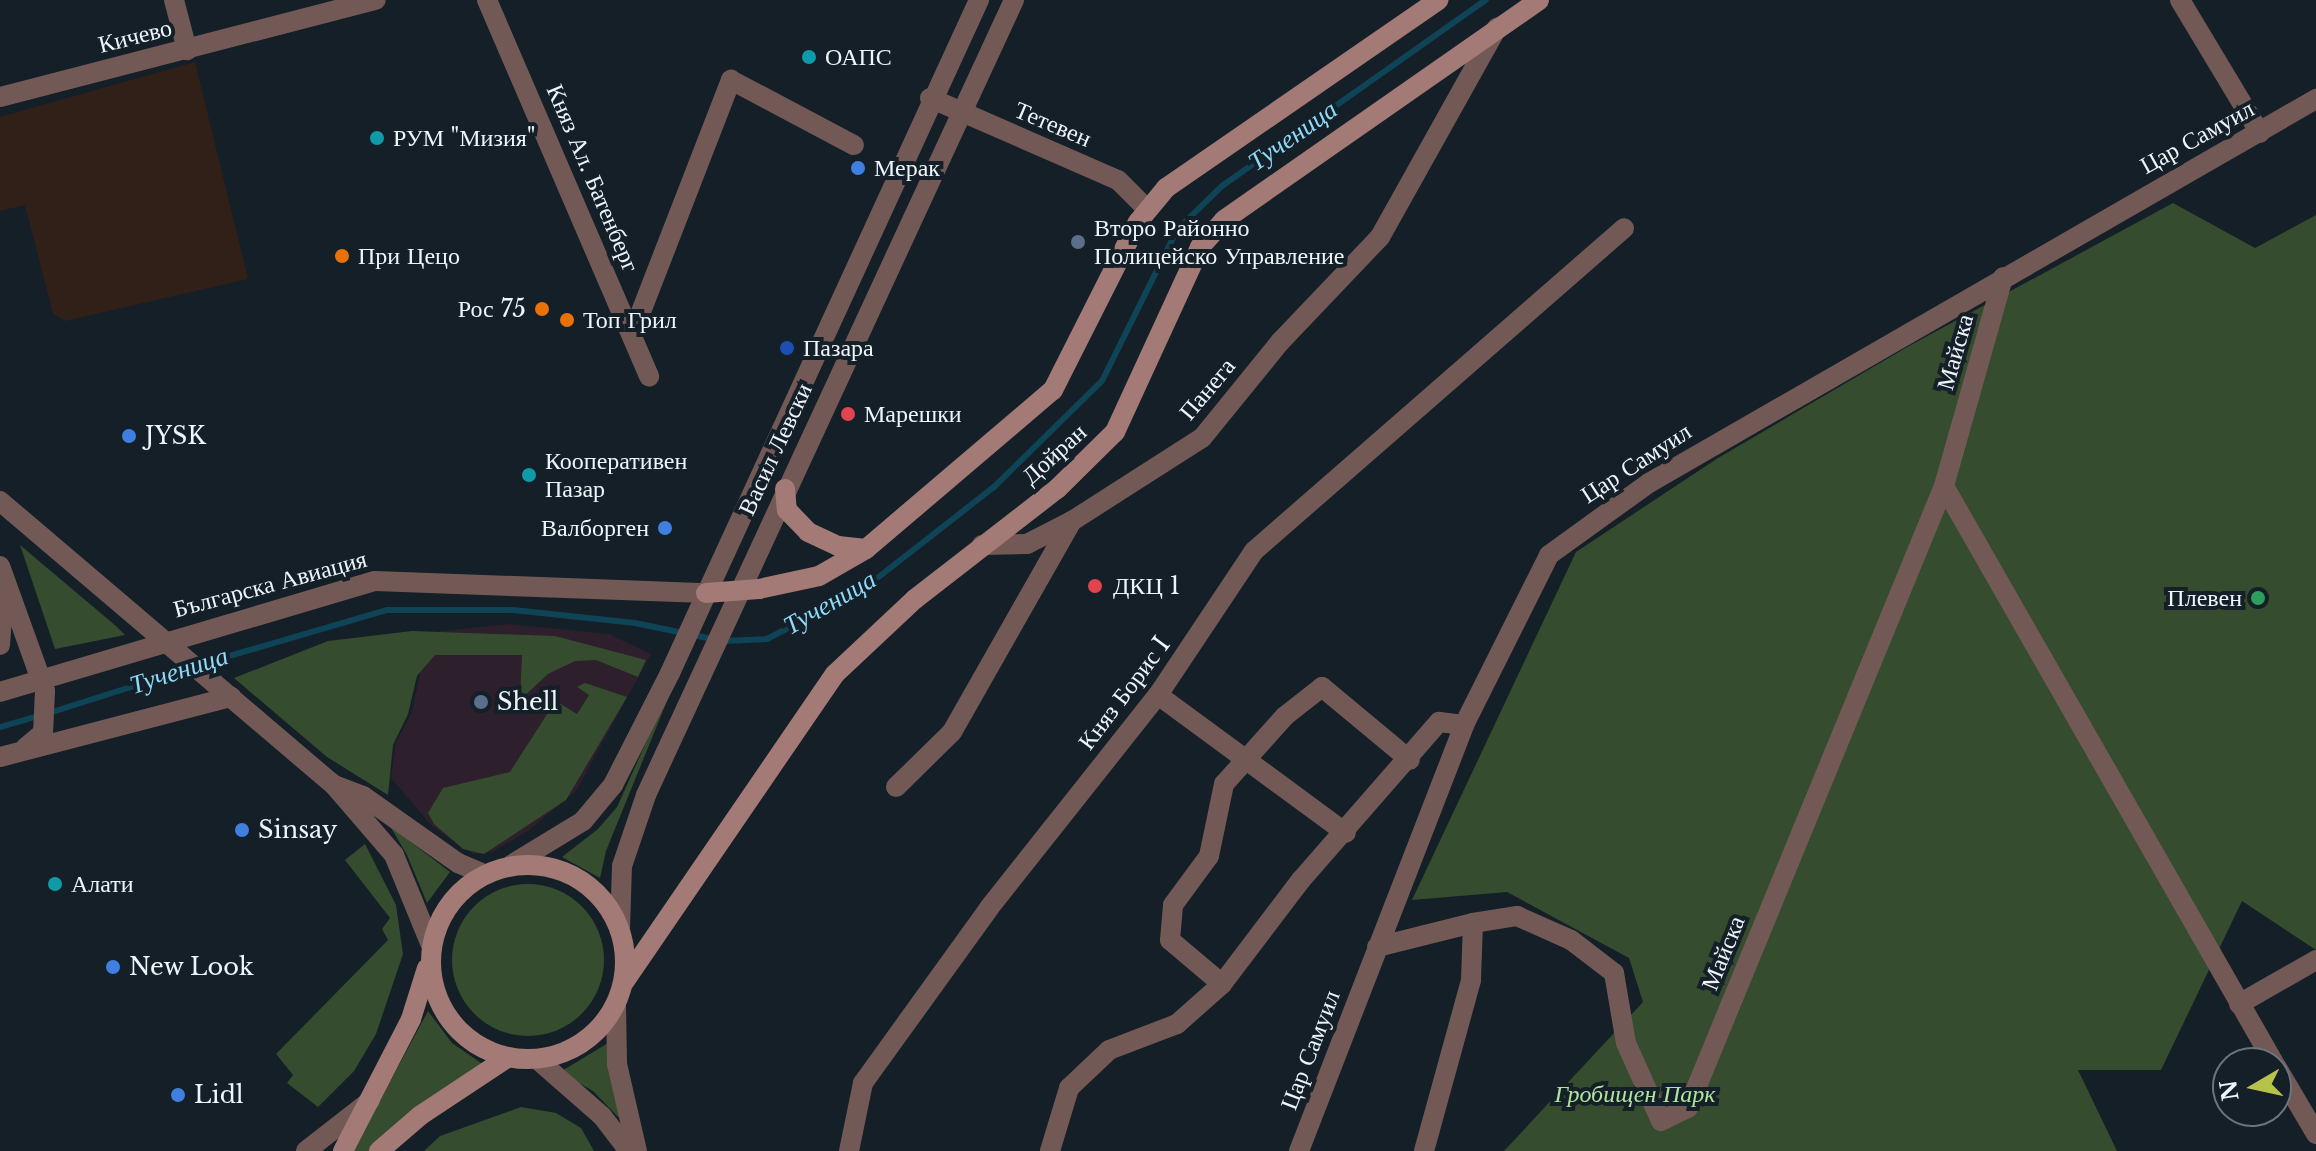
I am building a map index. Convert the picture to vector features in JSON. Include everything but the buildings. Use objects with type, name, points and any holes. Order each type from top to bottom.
[{"type":"main road","name":"Дойран","points":[[706,593],[739,592],[819,576],[866,549],[1053,390],[1147,209],[1166,188],[1439,0]]},
{"type":"main road","name":"Дойран","points":[[624,982],[835,674],[982,545],[1057,489],[1115,432],[1194,258],[1224,220],[1539,0]]},
{"type":"main road","points":[[785,489],[787,510],[808,532],[838,546],[866,549]]},
{"type":"main road","points":[[343,1151],[411,1019],[441,917],[459,892],[484,874],[511,865],[538,864],[577,878],[607,905],[620,929],[624,982],[616,1005],[584,1043],[538,1060],[507,1058],[471,1041],[443,1012],[431,953]]},
{"type":"main road","points":[[379,1151],[421,1115],[507,1058]]},
{"type":"street","points":[[174,0],[187,50]]},
{"type":"street","name":"Кичево","points":[[0,97],[376,0]]},
{"type":"street","name":"Княз Ал. Батенберг","points":[[487,0],[649,377]]},
{"type":"street","name":"Васил Левски","points":[[511,865],[565,835],[599,804],[670,673],[930,98],[979,0]]},
{"type":"street","name":"Васил Левски","points":[[620,929],[620,886],[628,840],[958,111],[1014,0]]},
{"type":"street","points":[[2180,0],[2260,133]]},
{"type":"street","name":"Панега","points":[[896,787],[952,732],[1072,521],[1202,438],[1280,342],[1380,237],[1497,28]]},
{"type":"street","points":[[632,335],[731,80],[854,145]]},
{"type":"street","name":"Тетевен","points":[[930,98],[1118,180],[1147,209]]},
{"type":"street","name":"Цар Самуил","points":[[1299,1151],[1464,725],[1549,555],[1561,543],[1649,483],[2316,99]]},
{"type":"street","name":"Княз Борис I","points":[[849,1151],[863,1083],[989,908],[1158,695],[1254,551],[1624,228]]},
{"type":"street","name":"Майска","points":[[1473,923],[1517,916],[1571,940],[1614,973],[1626,1043],[1661,1121],[1688,1108],[1944,486],[2003,277]]},
{"type":"street","points":[[1944,486],[2264,1047]]},
{"type":"street","points":[[0,501],[333,784],[394,855],[431,953]]},
{"type":"street","points":[[982,545],[1027,544],[1072,521]]},
{"type":"street","points":[[0,645],[2,572]]},
{"type":"street","points":[[2,572],[44,685],[45,727],[33,744],[9,755]]},
{"type":"street","name":"Българска Авиация","points":[[0,692],[44,685],[394,579],[706,593]]},
{"type":"street","points":[[1222,984],[1170,940],[1173,905],[1193,885],[1209,856],[1224,784],[1247,762],[1285,716],[1322,687],[1410,760]]},
{"type":"street","points":[[1158,695],[1346,833]]},
{"type":"street","points":[[9,755],[231,697]]},
{"type":"street","points":[[1050,1151],[1069,1088],[1109,1050],[1177,1024],[1222,984],[1301,880],[1410,760],[1439,722],[1464,725]]},
{"type":"street","points":[[333,784],[363,796],[458,863],[484,874]]},
{"type":"street","points":[[1377,947],[1473,923],[1471,980],[1424,1151]]},
{"type":"street","points":[[2239,1004],[2316,960]]},
{"type":"street","points":[[616,1005],[617,1064],[637,1151]]},
{"type":"street","points":[[538,1060],[602,1116],[629,1151]]},
{"type":"street","points":[[2292,1094],[2316,1134]]},
{"type":"street","points":[[306,1151],[370,1101]]},
{"type":"shaded area","points":[[195,62],[248,279],[65,321],[53,314],[25,205],[0,211],[0,117]]},
{"type":"shaded area","points":[[509,624],[609,634],[651,654],[576,791],[528,831],[492,852],[473,854],[433,827],[391,778],[396,742],[412,712],[423,660],[440,631]]},
{"type":"green space","name":"Гробищен Парк","points":[[2173,203],[2255,248],[2316,215],[2316,950],[2242,901],[2161,1070],[2078,1070],[2117,1151],[1504,1151],[1643,1002],[1629,958],[1507,892],[1412,900],[1576,552],[1718,458],[1909,346]]},
{"type":"green space","points":[[20,545],[116,626],[125,635],[55,649]]},
{"type":"green space","points":[[412,631],[555,636],[646,660],[638,677],[596,660],[575,661],[548,674],[520,700],[522,655],[435,655],[417,676],[408,714],[393,745],[388,795],[327,757],[234,678],[328,641]]},
{"type":"green space","points":[[689,647],[606,851],[600,878],[562,857],[598,829],[617,807]]},
{"type":"green space","points":[[585,683],[627,697],[566,800],[484,854],[463,849],[434,824],[428,813],[443,788],[510,772],[549,711],[561,704],[577,714],[589,695],[577,687]]},
{"type":"green space","points":[[390,826],[450,872],[427,903],[407,855]]},
{"type":"green space","points":[[365,844],[396,905],[403,954],[376,1034],[354,1071],[318,1107],[287,1083],[293,1075],[276,1054],[388,940],[382,929],[390,918],[345,860]]},
{"type":"green space","points":[[528,884],[557,890],[581,907],[598,931],[604,960],[598,989],[581,1013],[557,1030],[528,1036],[499,1030],[475,1013],[458,989],[452,960],[458,931],[475,907],[499,890]]},
{"type":"green space","points":[[428,1011],[452,1043],[487,1067],[369,1151],[353,1151]]},
{"type":"green space","points":[[613,1040],[622,1121],[593,1091],[560,1072]]},
{"type":"green space","points":[[521,1107],[556,1113],[581,1128],[594,1151],[424,1151],[440,1136]]},
{"type":"waterway","name":"Тученица","points":[[723,641],[767,639],[862,590],[994,487],[1102,381],[1177,230],[1222,186],[1486,0]]},
{"type":"waterway","name":"Тученица","points":[[202,664],[387,610],[513,610],[635,623],[712,639]]},
{"type":"waterway","name":"Тученица","points":[[49,713],[191,668]]},
{"type":"waterway","name":"Тученица","points":[[0,727],[38,716]]},
{"type":"place","name":"ОАПС","points":[[809,57]]},
{"type":"place","name":"РУМ \"Мизия\"","points":[[377,138]]},
{"type":"place","name":"Мерак","points":[[858,168]]},
{"type":"place","name":"Второ Районно Полицейско Управление","points":[[1078,242]]},
{"type":"place","name":"При Цецо","points":[[342,256]]},
{"type":"place","name":"Рос 75","points":[[542,309]]},
{"type":"place","name":"Топ Грил","points":[[567,320]]},
{"type":"place","name":"Пазара","points":[[787,348]]},
{"type":"place","name":"Марешки","points":[[848,414]]},
{"type":"place","name":"JYSK","points":[[129,436]]},
{"type":"place","name":"Кооперативен Пазар","points":[[529,475]]},
{"type":"place","name":"Валборген","points":[[665,528]]},
{"type":"place","name":"ДКЦ 1","points":[[1095,586]]},
{"type":"place","name":"Плевен","points":[[2258,598]]},
{"type":"place","name":"Shell","points":[[481,702]]},
{"type":"place","name":"Sinsay","points":[[242,830]]},
{"type":"place","name":"Алати","points":[[55,884]]},
{"type":"place","name":"New Look","points":[[113,967]]},
{"type":"place","name":"Lidl","points":[[178,1095]]}]
